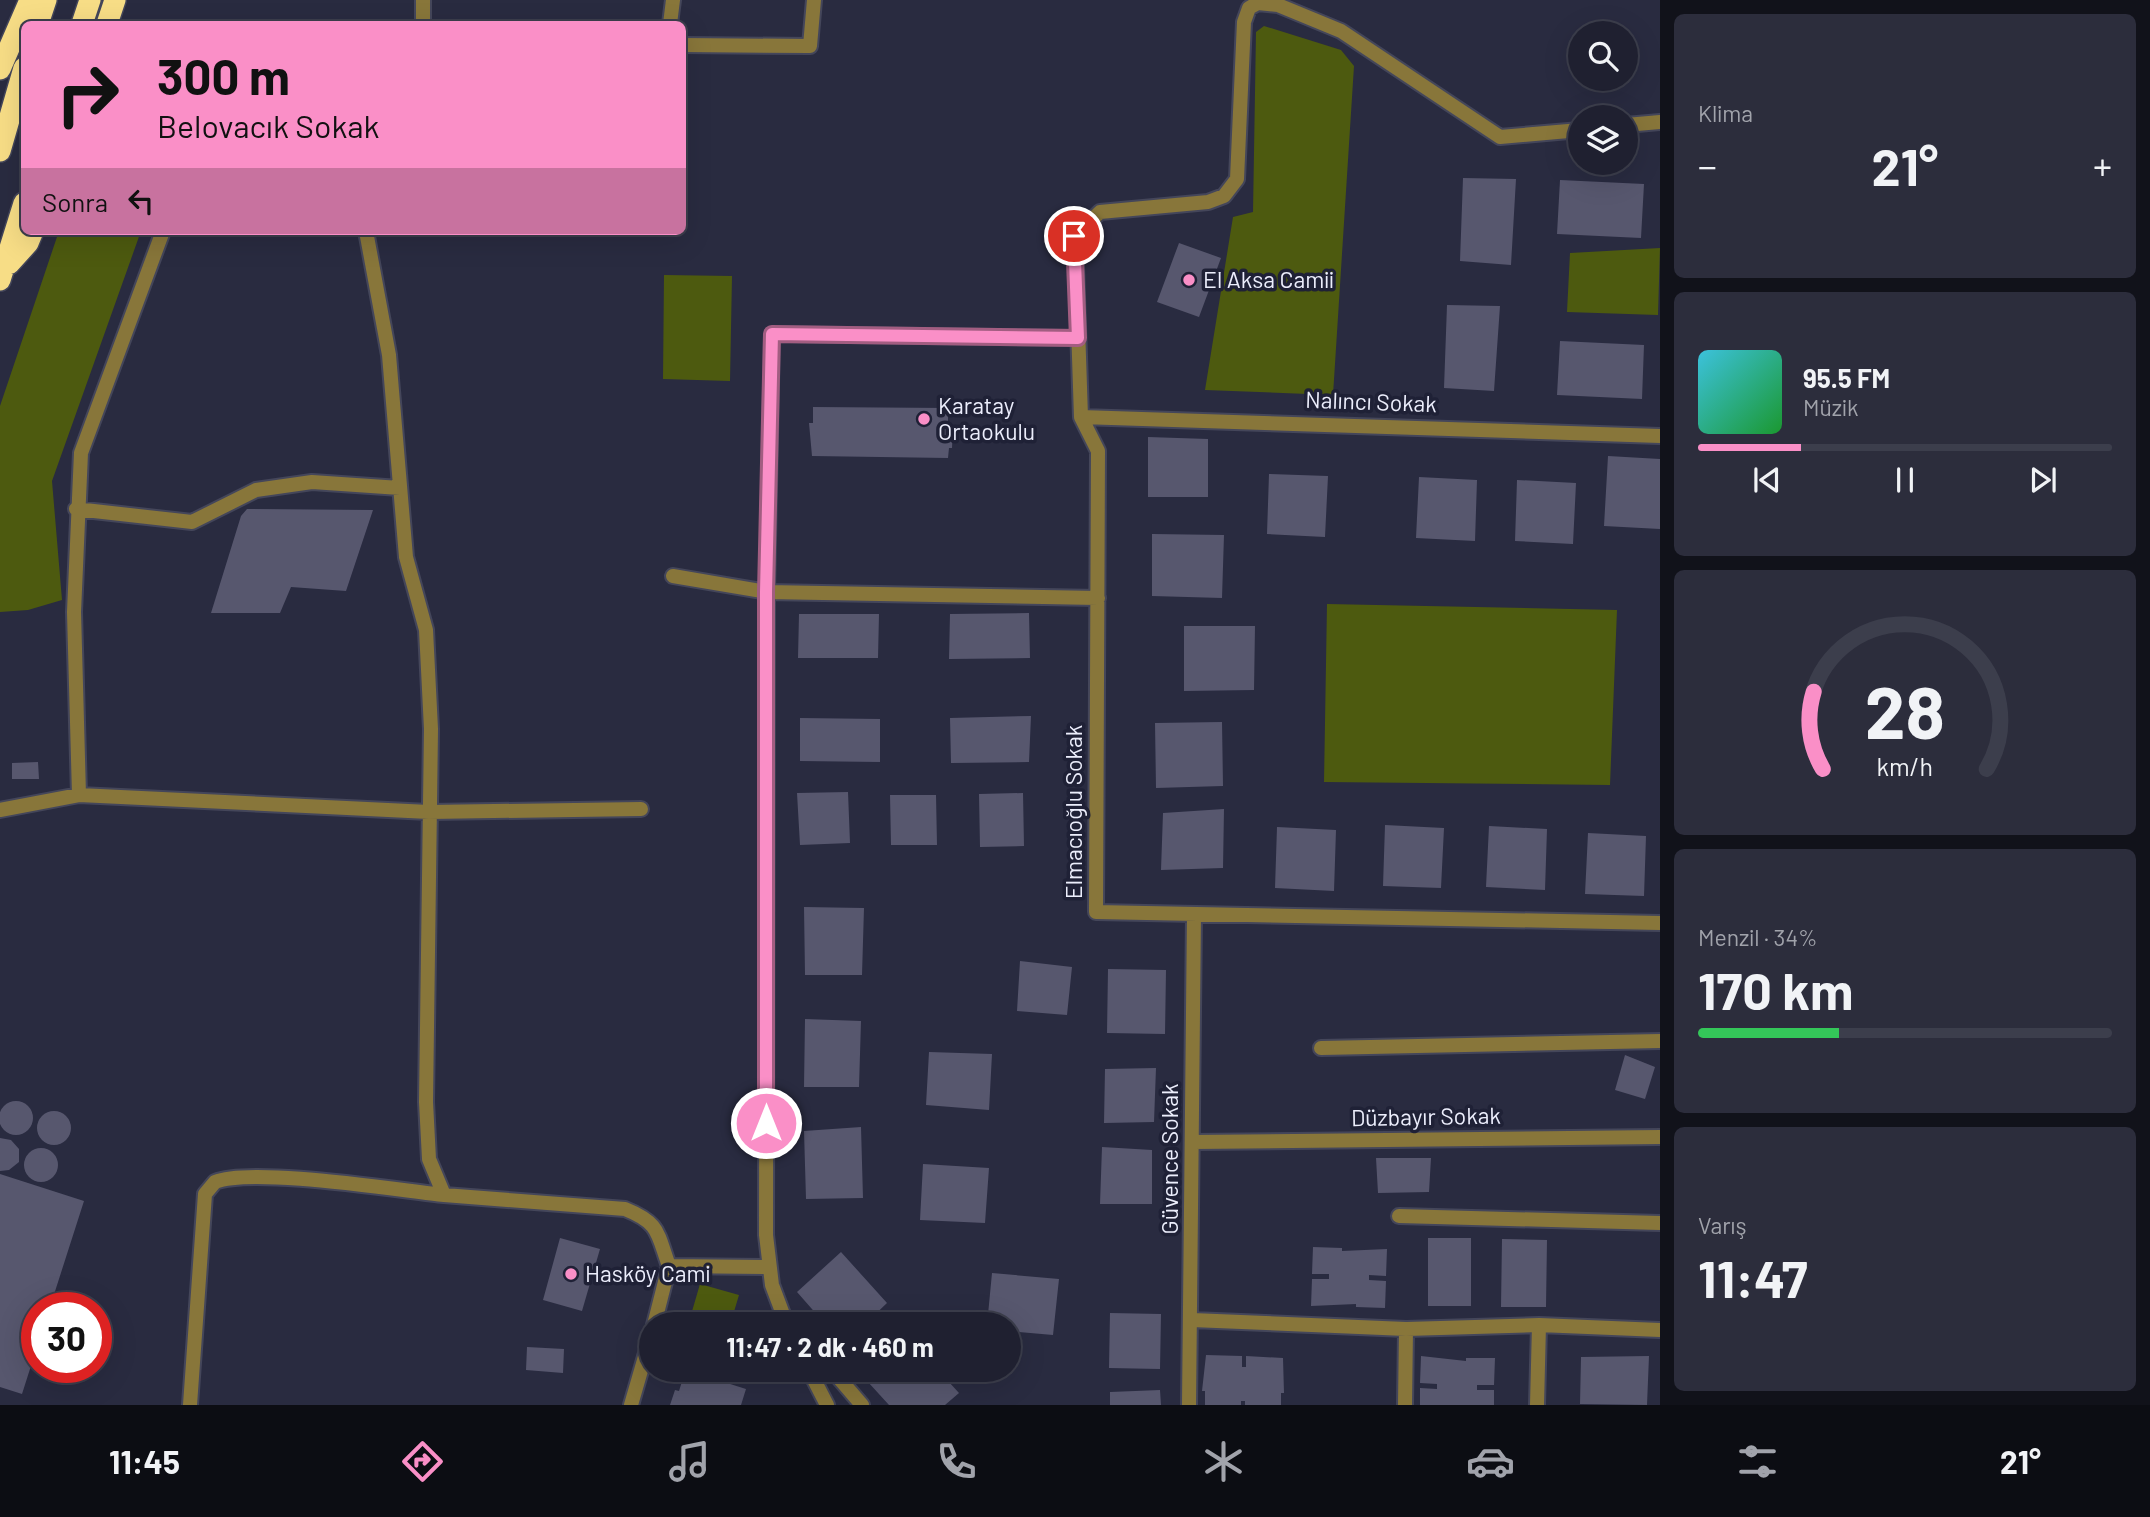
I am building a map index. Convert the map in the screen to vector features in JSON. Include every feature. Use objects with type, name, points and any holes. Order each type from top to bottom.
[{"type":"highway","points":[[0,69],[30,0]]},
{"type":"highway","points":[[39,21],[46,0]]},
{"type":"highway","points":[[83,21],[90,0]]},
{"type":"highway","points":[[111,21],[115,0]]},
{"type":"highway","points":[[0,151],[21,78]]},
{"type":"highway","points":[[1,275],[21,212]]},
{"type":"highway","points":[[1,275],[28,243],[31,235]]},
{"type":"street","points":[[423,0],[423,21]]},
{"type":"street","points":[[670,21],[673,0]]},
{"type":"street","points":[[686,45],[810,46],[814,0]]},
{"type":"street","name":"Elmacıoğlu Sokak","points":[[1568,131],[1500,137],[1341,31],[1278,5],[1258,3],[1249,8],[1244,22],[1237,179],[1224,196],[1208,202],[1100,212],[1074,236],[1081,417],[1098,451],[1096,912],[1660,923]]},
{"type":"street","points":[[1638,124],[1660,122]]},
{"type":"street","points":[[79,795],[74,612],[76,509],[81,453],[162,235]]},
{"type":"street","points":[[367,235],[376,294],[384,314],[406,557],[426,630],[431,729],[426,1102],[429,1159],[444,1195]]},
{"type":"street","points":[[783,1312],[767,1267],[766,592],[772,334],[1078,338]]},
{"type":"street","name":"Nalıncı Sokak","points":[[1081,417],[1660,436]]},
{"type":"street","points":[[76,509],[192,522],[256,490],[312,482],[400,488]]},
{"type":"street","points":[[673,576],[766,592],[1098,598]]},
{"type":"street","points":[[0,810],[79,795],[429,812],[641,809]]},
{"type":"street","name":"Güvence Sokak","points":[[1189,1405],[1192,1320],[1194,914]]},
{"type":"street","points":[[1321,1048],[1660,1041]]},
{"type":"street","name":"Düzbayır Sokak","points":[[1193,1142],[1660,1137]]},
{"type":"street","points":[[190,1405],[205,1194],[215,1182],[239,1177],[625,1209],[653,1223],[669,1266],[657,1312]]},
{"type":"street","points":[[1399,1216],[1660,1223]]},
{"type":"street","points":[[669,1266],[767,1267]]},
{"type":"street","points":[[1192,1320],[1406,1329],[1538,1325],[1660,1330]]},
{"type":"street","points":[[1537,1405],[1538,1325]]},
{"type":"street","points":[[1405,1405],[1406,1329]]},
{"type":"street","points":[[631,1405],[639,1377]]},
{"type":"street","points":[[815,1382],[827,1405]]},
{"type":"street","points":[[842,1382],[862,1405]]},
{"type":"green space","points":[[1264,26],[1341,50],[1354,66],[1333,395],[1205,390],[1233,217],[1253,212],[1256,32]]},
{"type":"green space","points":[[58,235],[140,235],[52,481],[62,600],[28,610],[0,612],[0,406]]},
{"type":"green space","points":[[1660,248],[1658,315],[1567,312],[1570,253]]},
{"type":"green space","points":[[664,275],[732,276],[730,381],[663,379]]},
{"type":"green space","points":[[1327,604],[1617,610],[1610,785],[1324,782]]},
{"type":"green space","points":[[700,1284],[739,1295],[734,1312],[692,1312]]},
{"type":"building","points":[[1463,178],[1516,179],[1511,265],[1460,261]]},
{"type":"building","points":[[1560,180],[1644,184],[1641,238],[1557,234]]},
{"type":"building","name":"El Aksa Camii","points":[[1179,243],[1221,258],[1199,317],[1157,302]]},
{"type":"building","points":[[1447,305],[1500,306],[1494,391],[1444,388]]},
{"type":"building","points":[[1560,341],[1644,345],[1642,399],[1557,395]]},
{"type":"building","points":[[813,407],[948,408],[948,425],[953,426],[952,448],[949,448],[948,458],[812,456],[809,423],[813,423]]},
{"type":"building","points":[[1148,437],[1208,439],[1208,497],[1148,497]]},
{"type":"building","points":[[1608,456],[1660,459],[1660,529],[1604,526]]},
{"type":"building","points":[[1269,474],[1328,476],[1325,537],[1267,534]]},
{"type":"building","points":[[1419,477],[1477,480],[1475,541],[1416,538]]},
{"type":"building","points":[[1517,480],[1576,483],[1573,544],[1515,541]]},
{"type":"building","points":[[247,509],[373,510],[346,591],[291,587],[280,613],[211,613],[241,516]]},
{"type":"building","points":[[1152,534],[1224,535],[1222,598],[1152,596]]},
{"type":"building","points":[[1029,613],[1030,658],[949,659],[950,614]]},
{"type":"building","points":[[799,614],[879,614],[878,658],[798,658]]},
{"type":"building","points":[[1184,626],[1255,626],[1254,690],[1184,691]]},
{"type":"building","points":[[1031,716],[1029,762],[951,763],[950,718]]},
{"type":"building","points":[[800,718],[880,719],[880,762],[800,761]]},
{"type":"building","points":[[1222,722],[1223,786],[1156,788],[1155,723]]},
{"type":"building","points":[[38,762],[39,779],[12,779],[12,763]]},
{"type":"building","points":[[848,792],[850,843],[800,845],[797,793]]},
{"type":"building","points":[[1023,793],[1024,846],[980,847],[979,794]]},
{"type":"building","points":[[890,795],[936,795],[937,845],[891,845]]},
{"type":"building","points":[[1224,809],[1223,868],[1161,870],[1163,813]]},
{"type":"building","points":[[1385,825],[1444,828],[1441,888],[1383,886]]},
{"type":"building","points":[[1489,826],[1547,829],[1545,890],[1486,887]]},
{"type":"building","points":[[1277,827],[1336,830],[1334,891],[1275,888]]},
{"type":"building","points":[[1588,833],[1646,836],[1644,896],[1585,894]]},
{"type":"building","points":[[804,907],[864,908],[862,975],[805,975]]},
{"type":"building","points":[[1020,961],[1072,967],[1067,1015],[1017,1011]]},
{"type":"building","points":[[1108,969],[1166,970],[1165,1034],[1107,1033]]},
{"type":"building","points":[[805,1019],[861,1021],[859,1087],[804,1087]]},
{"type":"building","points":[[929,1052],[992,1054],[989,1110],[926,1105]]},
{"type":"building","points":[[1625,1055],[1655,1067],[1645,1099],[1615,1090]]},
{"type":"building","points":[[1156,1068],[1154,1122],[1104,1123],[1105,1069]]},
{"type":"building","points":[[16,1101],[28,1106],[33,1118],[28,1130],[16,1135],[4,1130],[-1,1118],[4,1106]]},
{"type":"building","points":[[54,1111],[66,1116],[71,1128],[66,1140],[54,1145],[42,1140],[37,1128],[42,1116]]},
{"type":"building","points":[[861,1127],[863,1198],[806,1199],[804,1131]]},
{"type":"building","points":[[0,1138],[11,1140],[19,1149],[19,1162],[9,1170],[0,1171]]},
{"type":"building","points":[[1102,1147],[1152,1150],[1152,1204],[1100,1204]]},
{"type":"building","points":[[41,1148],[53,1153],[58,1165],[53,1177],[41,1182],[29,1177],[24,1165],[29,1153]]},
{"type":"building","points":[[1376,1158],[1431,1158],[1429,1192],[1378,1193]]},
{"type":"building","points":[[923,1164],[989,1168],[985,1223],[920,1220]]},
{"type":"building","points":[[0,1174],[84,1201],[55,1292],[21,1292],[21,1383],[26,1383],[22,1394],[0,1387]]},
{"type":"building","name":"Hasköy Cami","points":[[560,1238],[600,1249],[582,1311],[543,1300]]},
{"type":"building","points":[[1428,1238],[1471,1238],[1471,1306],[1428,1306]]},
{"type":"building","points":[[1502,1239],[1547,1240],[1546,1307],[1501,1307]]},
{"type":"building","points":[[1313,1247],[1342,1248],[1342,1251],[1387,1249],[1386,1276],[1369,1275],[1369,1280],[1386,1281],[1385,1308],[1356,1307],[1356,1304],[1311,1306],[1312,1279],[1329,1279],[1329,1274],[1312,1274]]},
{"type":"building","points":[[841,1252],[887,1303],[878,1312],[815,1312],[797,1292]]},
{"type":"building","points":[[992,1273],[1059,1279],[1053,1335],[1021,1332],[1021,1312],[988,1312]]},
{"type":"building","points":[[1110,1313],[1161,1314],[1160,1369],[1109,1368]]},
{"type":"building","points":[[527,1347],[564,1349],[563,1373],[526,1370]]},
{"type":"building","points":[[1206,1355],[1242,1356],[1242,1367],[1246,1367],[1246,1356],[1283,1358],[1284,1393],[1281,1393],[1281,1405],[1245,1405],[1245,1401],[1241,1401],[1241,1405],[1205,1405],[1205,1391],[1202,1391]]},
{"type":"building","points":[[1421,1356],[1466,1361],[1466,1358],[1495,1358],[1494,1385],[1477,1385],[1477,1390],[1494,1390],[1494,1405],[1420,1405],[1420,1388],[1437,1389],[1437,1384],[1420,1383]]},
{"type":"building","points":[[1649,1356],[1647,1405],[1580,1404],[1581,1357]]},
{"type":"building","points":[[682,1382],[727,1382],[746,1389],[741,1405],[670,1405],[675,1390],[679,1391]]},
{"type":"building","points":[[868,1382],[949,1382],[959,1393],[945,1405],[889,1405]]},
{"type":"building","points":[[1160,1390],[1161,1405],[1110,1405],[1110,1392]]},
{"type":"place","name":"El Aksa Camii","points":[[1189,280]]},
{"type":"place","name":"Karatay Ortaokulu","points":[[924,419]]},
{"type":"place","name":"Hasköy Cami","points":[[571,1274]]},
{"type":"route","points":[[766,1123],[766,592],[772,334],[1078,338],[1074,236]]}]
